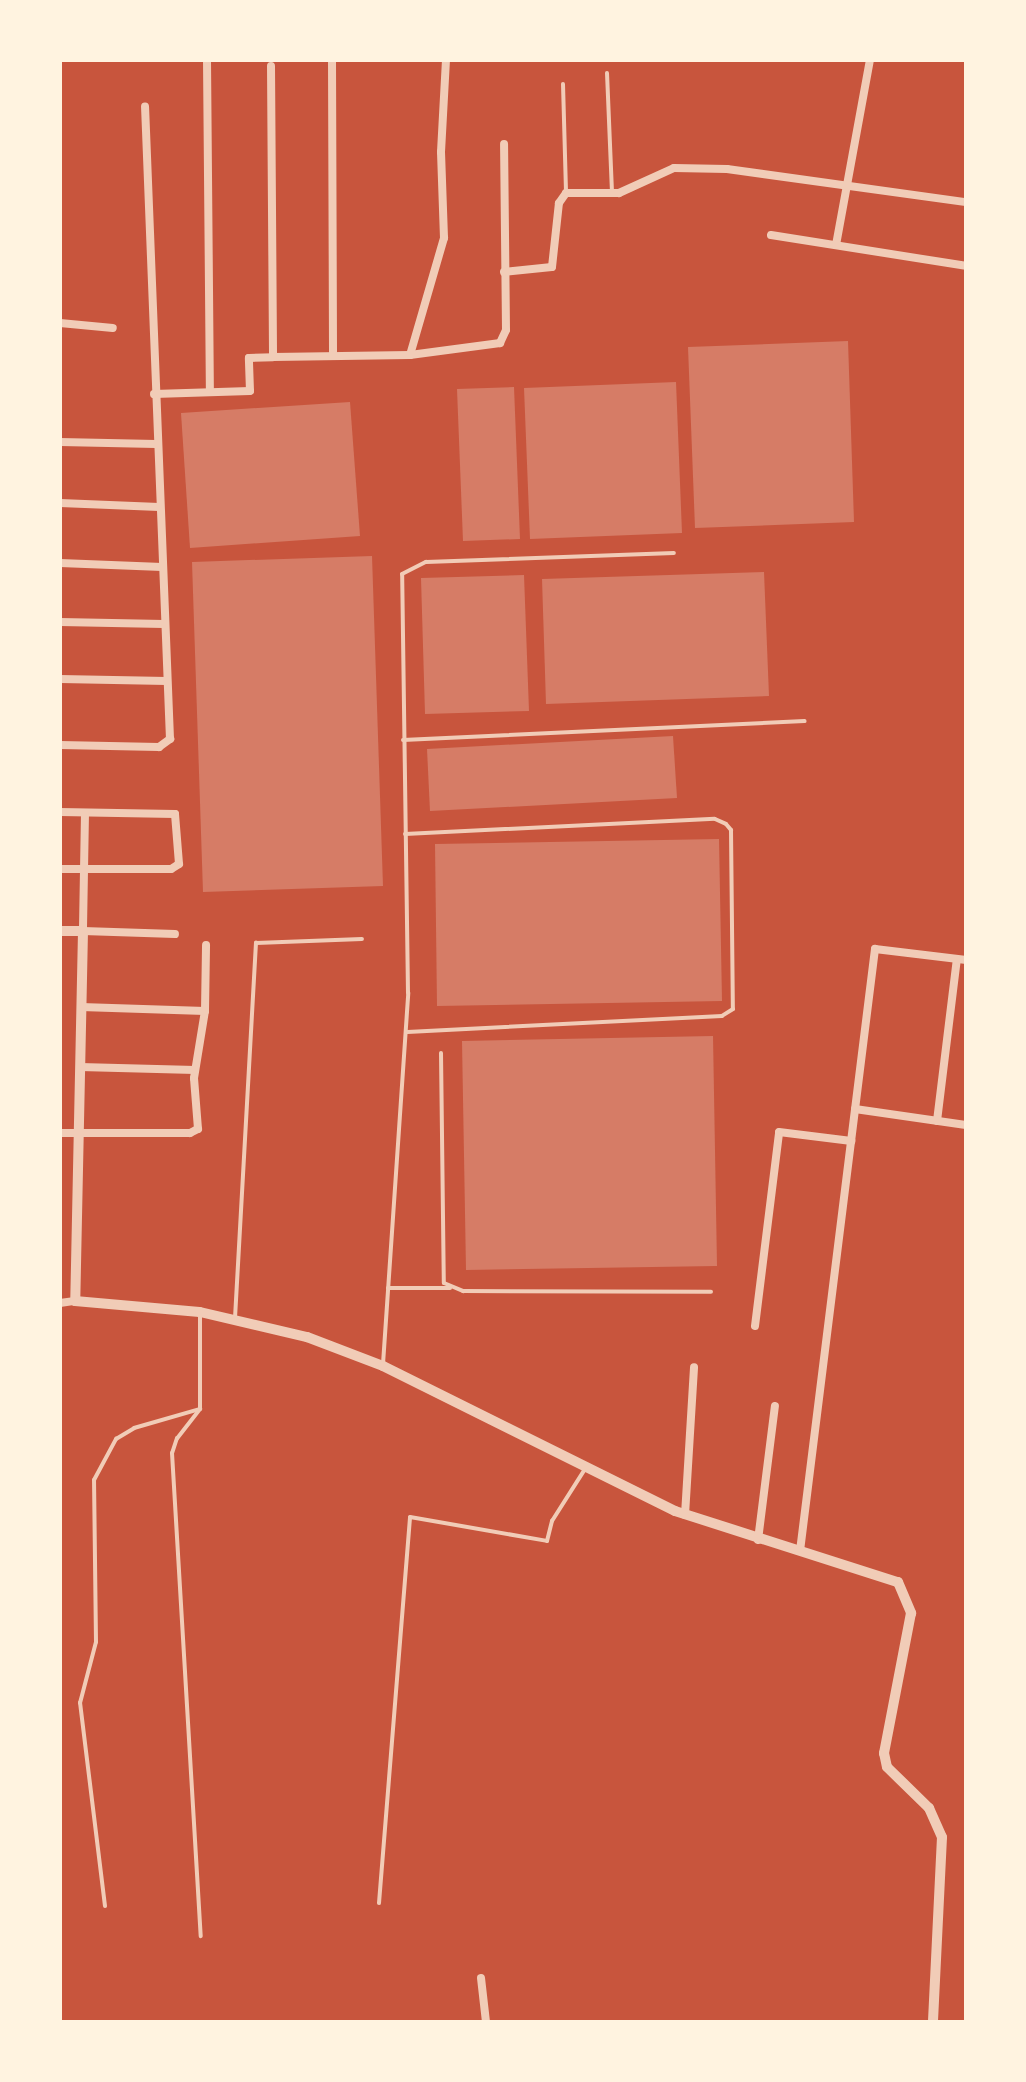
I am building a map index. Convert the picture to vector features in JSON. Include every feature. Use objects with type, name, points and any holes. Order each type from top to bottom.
[{"type":"street","points":[[207,60],[210,391]]},
{"type":"street","points":[[332,60],[333,356]]},
{"type":"street","points":[[410,355],[444,238],[441,152],[446,60]]},
{"type":"street","points":[[836,245],[870,60]]},
{"type":"street","points":[[271,66],[273,357]]},
{"type":"street","points":[[60,745],[167,744],[145,106]]},
{"type":"street","points":[[154,394],[250,391],[249,358],[410,355],[500,343],[506,330],[504,144]]},
{"type":"street","points":[[504,272],[552,267],[559,203],[566,193],[612,193],[674,168],[966,202]]},
{"type":"street","points":[[771,235],[966,266]]},
{"type":"street","points":[[60,323],[113,328]]},
{"type":"street","points":[[60,442],[156,444]]},
{"type":"street","points":[[60,503],[159,507]]},
{"type":"street","points":[[60,563],[162,567]]},
{"type":"street","points":[[60,622],[164,624]]},
{"type":"street","points":[[60,679],[167,681]]},
{"type":"street","points":[[60,812],[175,814],[179,864],[171,869],[60,869]]},
{"type":"street","points":[[75,1301],[85,813]]},
{"type":"street","points":[[60,931],[175,934]]},
{"type":"street","points":[[60,1133],[195,1132],[195,1070],[205,1011],[206,945]]},
{"type":"street","points":[[800,1551],[875,949],[962,959],[937,1121]]},
{"type":"street","points":[[81,1007],[205,1011]]},
{"type":"street","points":[[80,1067],[195,1070]]},
{"type":"street","points":[[855,1109],[966,1125]]},
{"type":"street","points":[[755,1326],[779,1132],[851,1141]]},
{"type":"street","points":[[60,1303],[75,1301],[200,1312],[307,1337],[383,1366],[685,1515],[758,1540],[883,1574],[898,1582],[907,1596],[911,1613],[884,1753],[887,1767],[929,1808],[942,1837],[933,2022]]},
{"type":"street","points":[[685,1515],[694,1367]]},
{"type":"street","points":[[758,1540],[775,1406]]},
{"type":"street","points":[[481,1978],[486,2022]]},
{"type":"lane","points":[[607,73],[612,193]]},
{"type":"lane","points":[[563,84],[566,193]]},
{"type":"lane","points":[[383,1366],[407,1032],[401,583],[408,568],[426,562],[674,553]]},
{"type":"lane","points":[[403,740],[805,721]]},
{"type":"lane","points":[[405,834],[715,819],[726,824],[731,830],[733,1009],[722,1016],[407,1032]]},
{"type":"lane","points":[[235,1321],[256,943],[362,939]]},
{"type":"lane","points":[[441,1053],[441,1274],[452,1288]]},
{"type":"lane","points":[[388,1288],[711,1292]]},
{"type":"lane","points":[[200,1312],[200,1409],[177,1438],[172,1453],[201,1936]]},
{"type":"lane","points":[[105,1906],[80,1703],[96,1642],[94,1480],[116,1439],[134,1428],[200,1409]]},
{"type":"lane","points":[[379,1903],[410,1517],[547,1541],[552,1521],[586,1467]]},
{"type":"building","points":[[848,341],[854,522],[695,528],[688,347]]},
{"type":"building","points":[[676,382],[682,533],[530,539],[524,388]]},
{"type":"building","points":[[514,387],[520,539],[463,541],[457,389]]},
{"type":"building","points":[[350,402],[360,536],[190,548],[181,413]]},
{"type":"building","points":[[372,556],[383,886],[203,892],[192,562]]},
{"type":"building","points":[[764,572],[769,696],[546,704],[542,579]]},
{"type":"building","points":[[524,575],[529,711],[425,714],[421,578]]},
{"type":"building","points":[[673,736],[677,798],[430,811],[427,749]]},
{"type":"building","points":[[719,839],[722,1001],[437,1006],[435,844]]},
{"type":"building","points":[[713,1036],[717,1266],[466,1270],[462,1041]]}]
